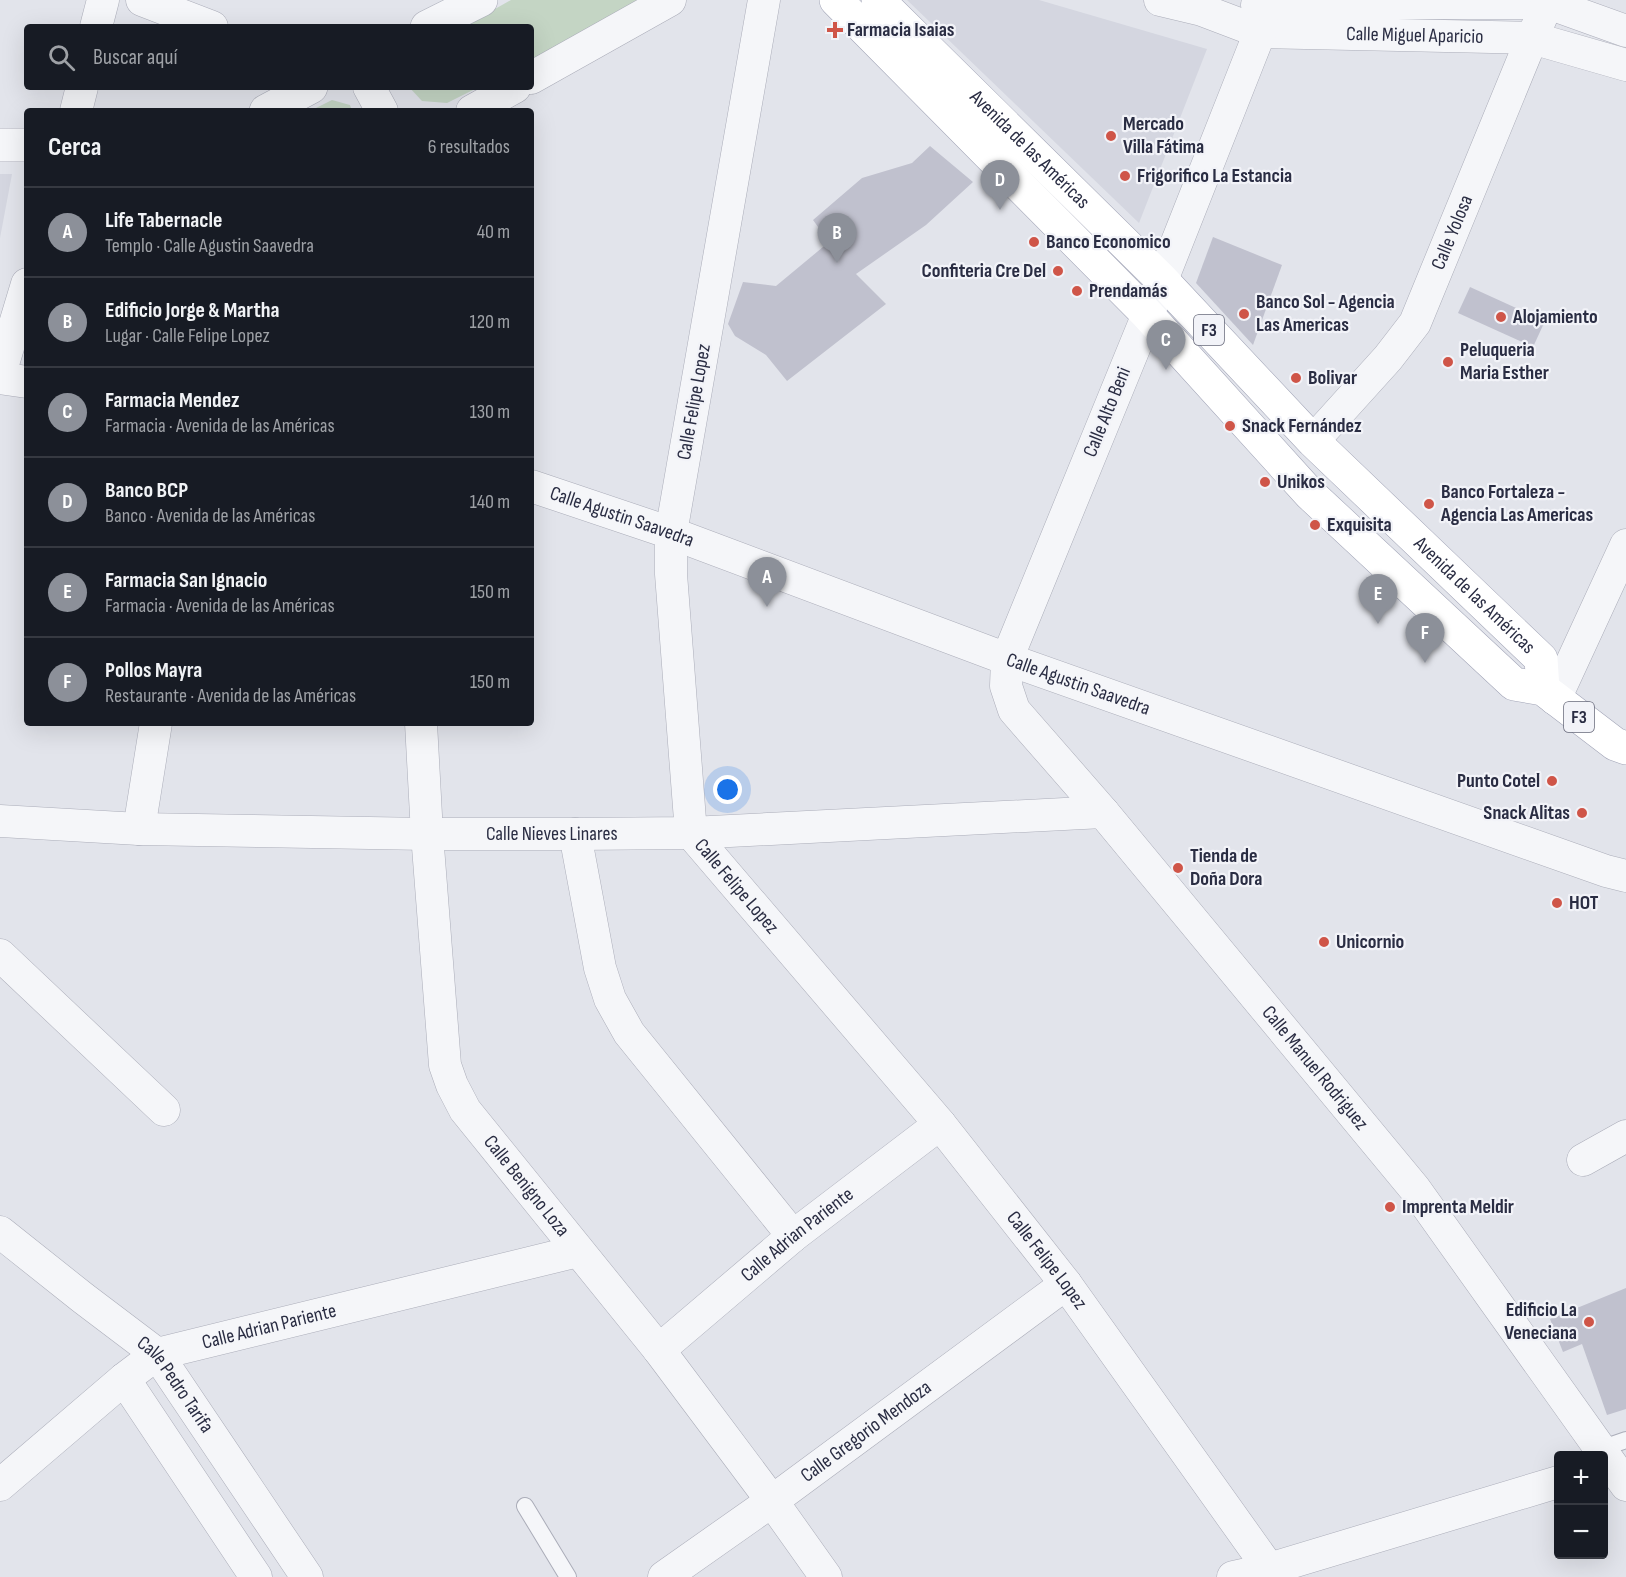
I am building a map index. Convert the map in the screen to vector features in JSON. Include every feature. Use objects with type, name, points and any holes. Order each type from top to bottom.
[{"type":"main road","name":"Avenida de las Américas","points":[[836,0],[1147,314],[1310,494],[1514,684],[1549,694],[1622,750]]},
{"type":"main road","name":"Avenida de las Américas","points":[[878,0],[1162,280],[1313,441],[1541,658],[1549,694]]},
{"type":"street","points":[[97,24],[102,0]]},
{"type":"street","points":[[142,0],[204,24]]},
{"type":"street","points":[[433,24],[481,0]]},
{"type":"street","points":[[534,76],[670,0]]},
{"type":"street","name":"Calle Felipe Lopez","points":[[764,0],[671,533],[670,574],[691,833],[940,1124],[1066,1284],[1272,1573]]},
{"type":"street","name":"Calle Miguel Aparicio","points":[[1160,0],[1202,10],[1260,32],[1532,38],[1626,65]]},
{"type":"street","name":"Calle Alto Beni","points":[[1007,659],[1162,280],[1260,32],[1277,2]]},
{"type":"street","name":"Calle Miguel Aparicio","points":[[1202,10],[1277,2],[1549,2],[1626,32]]},
{"type":"street","name":"Calle Yolosa","points":[[1313,441],[1388,358],[1415,323],[1532,38],[1549,2]]},
{"type":"street","points":[[77,108],[81,90]]},
{"type":"street","points":[[272,108],[305,90]]},
{"type":"street","points":[[371,90],[380,108]]},
{"type":"street","points":[[477,108],[510,90]]},
{"type":"street","points":[[0,145],[24,145]]},
{"type":"street","points":[[24,299],[0,376],[24,381]]},
{"type":"street","name":"Calle Agustin Saavedra","points":[[534,487],[671,533],[1007,659],[1606,871],[1626,876]]},
{"type":"street","points":[[1549,694],[1626,545]]},
{"type":"street","name":"Calle Manuel Rodriguez","points":[[1007,659],[1006,686],[1014,710],[1103,812],[1415,1189],[1614,1462]]},
{"type":"street","points":[[139,829],[156,726]]},
{"type":"street","name":"Calle Benigno Loza","points":[[421,726],[444,1065],[452,1085],[465,1110],[659,1350],[826,1577]]},
{"type":"street","name":"Calle Nieves Linares","points":[[0,821],[139,829],[575,834],[691,833],[1103,812]]},
{"type":"street","points":[[575,834],[600,968],[610,999],[629,1033],[793,1236]]},
{"type":"street","points":[[0,955],[164,1110]]},
{"type":"street","name":"Calle Adrian Pariente","points":[[659,1350],[793,1236],[940,1124]]},
{"type":"street","points":[[1583,1160],[1626,1136]]},
{"type":"street","name":"Calle Pedro Tarifa","points":[[0,1232],[83,1299],[158,1354],[307,1577]]},
{"type":"street","name":"Calle Adrian Pariente","points":[[2,1479],[158,1354],[578,1251]]},
{"type":"street","name":"Calle Gregorio Mendoza","points":[[664,1577],[772,1501],[1066,1284]]},
{"type":"street","points":[[124,1379],[256,1577]]},
{"type":"street","points":[[1233,1577],[1272,1573],[1554,1483]]},
{"type":"lane","points":[[525,1506],[568,1577]]},
{"type":"shaded area","name":"Mercado Villa Fátima","points":[[907,0],[1039,0],[1207,49],[1139,223]]},
{"type":"shaded area","points":[[0,174],[12,174],[0,238]]},
{"type":"green space","points":[[511,0],[645,0],[534,58],[534,24],[468,24]]},
{"type":"green space","points":[[412,90],[473,90],[447,103],[422,101]]},
{"type":"green space","points":[[332,100],[350,105],[351,108],[316,108]]},
{"type":"building","points":[[930,146],[973,182],[926,225],[856,274],[886,304],[787,381],[766,355],[735,336],[728,324],[743,282],[776,286],[829,242],[813,220],[862,178],[912,163]]},
{"type":"building","name":"Banco Sol - Agencia Las Americas","points":[[1213,237],[1282,265],[1253,345],[1196,283]]},
{"type":"building","name":"Alojamiento","points":[[1470,287],[1545,321],[1533,347],[1458,313]]},
{"type":"building","points":[[1626,1288],[1626,1409],[1607,1415],[1582,1344],[1563,1352],[1550,1319]]},
{"type":"place","name":"Farmacia Isaias","points":[[835,30]]},
{"type":"place","name":"Mercado Villa Fátima","points":[[1111,136]]},
{"type":"place","name":"Frigorifico La Estancia","points":[[1125,176]]},
{"type":"place","name":"Banco BCP","points":[[1000,210]]},
{"type":"place","name":"Banco Economico","points":[[1034,242]]},
{"type":"place","name":"Edificio Jorge & Martha","points":[[837,263]]},
{"type":"place","name":"Confiteria Cre Del","points":[[1058,271]]},
{"type":"place","name":"Prendamás","points":[[1077,291]]},
{"type":"place","name":"Banco Sol - Agencia Las Americas","points":[[1244,314]]},
{"type":"place","name":"Alojamiento","points":[[1501,317]]},
{"type":"place","name":"Peluqueria Maria Esther","points":[[1448,362]]},
{"type":"place","name":"Farmacia Mendez","points":[[1166,370]]},
{"type":"place","name":"Bolivar","points":[[1296,378]]},
{"type":"place","name":"Snack Fernández","points":[[1230,426]]},
{"type":"place","name":"Unikos","points":[[1265,482]]},
{"type":"place","name":"Banco Fortaleza - Agencia Las Americas","points":[[1429,504]]},
{"type":"place","name":"Exquisita","points":[[1315,525]]},
{"type":"place","name":"Life Tabernacle","points":[[767,607]]},
{"type":"place","name":"Farmacia San Ignacio","points":[[1378,624]]},
{"type":"place","name":"Pollos Mayra","points":[[1425,663]]},
{"type":"place","name":"Punto Cotel","points":[[1552,781]]},
{"type":"place","name":"Snack Alitas","points":[[1582,813]]},
{"type":"place","name":"Tienda de Doña Dora","points":[[1178,868]]},
{"type":"place","name":"HOT","points":[[1557,903]]},
{"type":"place","name":"Unicornio","points":[[1324,942]]},
{"type":"place","name":"Imprenta Meldir","points":[[1390,1207]]},
{"type":"place","name":"Edificio La Veneciana","points":[[1589,1322]]}]
